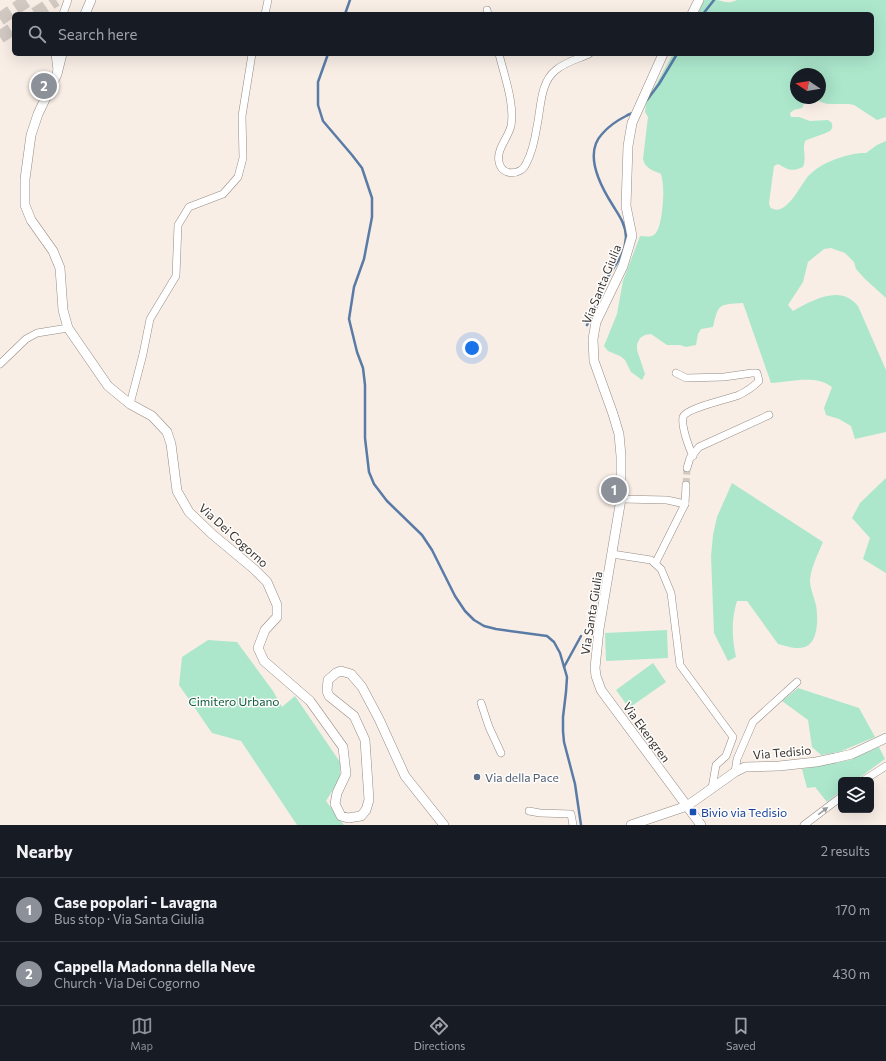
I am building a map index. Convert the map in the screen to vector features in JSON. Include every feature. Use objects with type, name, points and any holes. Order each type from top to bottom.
[{"type":"street","points":[[64,12],[68,0]]},
{"type":"street","points":[[86,12],[91,0]]},
{"type":"street","points":[[265,12],[268,0]]},
{"type":"street","points":[[693,12],[699,0]]},
{"type":"street","points":[[55,56],[58,74]]},
{"type":"street","name":"Via Dei Cogorno","points":[[62,56],[58,74],[38,114],[31,135],[25,179],[25,205],[31,220],[53,251],[60,268],[63,310],[68,328],[108,386],[130,404],[152,416],[168,432],[177,491],[189,512],[267,582],[277,605],[277,617],[265,630],[258,648],[264,661],[310,701],[343,747],[346,774],[337,793],[335,804],[341,816],[348,818],[361,816],[366,810],[369,800],[365,740],[354,716],[329,696],[327,691],[328,680],[336,672],[341,671],[351,674],[362,687],[379,719],[405,776],[444,825]]},
{"type":"street","points":[[130,404],[143,354],[150,319],[176,276],[178,225],[189,207],[223,194],[238,177],[243,158],[242,116],[252,56]]},
{"type":"street","points":[[500,56],[509,92],[512,112],[511,125],[507,138],[499,154],[498,162],[500,167],[511,173],[520,172],[524,169],[528,160],[537,127],[544,89],[550,75],[567,63],[584,56]]},
{"type":"street","name":"Via Santa Giulia","points":[[595,668],[599,629],[621,499],[621,456],[619,434],[594,361],[593,339],[596,322],[623,266],[632,236],[626,206],[628,146],[632,123],[662,56]]},
{"type":"street","points":[[0,364],[26,339],[37,333],[68,328]]},
{"type":"street","points":[[676,373],[686,378],[724,377],[752,373],[757,373],[758,375],[759,381],[748,390],[685,414],[683,418],[684,428],[689,449],[693,456]]},
{"type":"street","points":[[687,468],[690,458],[699,448],[769,415]]},
{"type":"street","points":[[656,562],[685,504],[686,485]]},
{"type":"street","points":[[621,499],[667,500],[685,504]]},
{"type":"street","points":[[612,554],[652,560],[656,562],[661,569],[671,593],[680,665],[733,737],[726,756],[716,765],[712,788]]},
{"type":"street","name":"Via Ekengren","points":[[595,668],[601,690],[701,825]]},
{"type":"street","points":[[735,772],[737,759],[753,722],[797,682]]},
{"type":"street","points":[[481,702],[501,753]]},
{"type":"street","name":"Via Tedisio","points":[[631,825],[687,806],[735,772],[745,767],[780,766],[816,762],[852,754],[886,738]]},
{"type":"street","points":[[869,777],[886,766]]},
{"type":"street","points":[[804,825],[838,799]]},
{"type":"street","points":[[529,811],[540,813],[571,814],[573,825]]},
{"type":"green space","points":[[703,0],[729,2],[737,0],[886,0],[886,117],[877,120],[854,105],[826,104],[826,68],[790,68],[790,104],[804,104],[802,108],[794,110],[790,113],[791,117],[799,117],[810,121],[828,120],[832,123],[832,128],[827,133],[805,141],[805,160],[803,167],[793,170],[778,164],[774,166],[769,203],[770,207],[775,210],[781,209],[791,201],[808,176],[815,170],[832,160],[854,154],[866,153],[877,145],[886,141],[886,298],[865,279],[856,269],[854,262],[845,253],[831,248],[824,249],[808,262],[803,282],[788,305],[793,311],[809,302],[826,296],[835,295],[851,299],[858,306],[886,370],[886,432],[855,439],[851,426],[839,419],[826,415],[824,408],[832,387],[826,383],[810,380],[794,380],[771,383],[743,303],[721,306],[717,313],[713,327],[701,329],[698,334],[696,345],[686,347],[680,345],[667,345],[651,334],[640,338],[637,344],[637,350],[645,374],[642,380],[631,372],[625,360],[608,351],[604,346],[617,314],[623,281],[640,236],[650,236],[655,234],[661,219],[663,184],[661,174],[647,167],[643,159],[648,117],[645,112],[646,102],[672,56],[874,56],[874,12],[697,12]]},
{"type":"green space","points":[[886,478],[886,573],[863,559],[870,538],[852,518],[860,503]]},
{"type":"green space","points":[[732,483],[823,542],[813,565],[810,580],[817,610],[815,635],[810,644],[805,647],[795,648],[778,644],[747,601],[737,601],[735,608],[733,629],[736,657],[728,661],[714,633],[711,556],[713,535],[717,517]]},
{"type":"green space","points":[[667,630],[668,658],[606,661],[605,633]]},
{"type":"green space","name":"Cimitero Urbano","points":[[208,640],[237,642],[273,691],[282,707],[295,696],[340,762],[340,778],[326,801],[344,825],[297,825],[241,741],[212,733],[179,685],[182,657]]},
{"type":"green space","points":[[653,663],[666,682],[629,708],[616,690]]},
{"type":"green space","points":[[798,688],[859,708],[875,737],[839,752],[821,755],[812,747],[808,720],[782,701]]},
{"type":"green space","points":[[879,747],[885,759],[860,777],[838,777],[838,793],[827,802],[815,787],[807,788],[802,769],[850,760]]},
{"type":"waterway","points":[[346,12],[350,0]]},
{"type":"waterway","points":[[705,12],[714,0]]},
{"type":"waterway","points":[[327,56],[318,82],[318,105],[323,121],[362,168],[372,198],[372,217],[364,259],[354,287],[349,319],[357,352],[363,368],[365,385],[365,438],[369,472],[374,484],[387,501],[422,535],[432,550],[455,596],[465,611],[474,620],[484,626],[496,629],[547,636],[554,642],[560,653],[567,677],[563,717],[564,742],[575,784],[581,825]]},
{"type":"waterway","points":[[647,100],[659,84],[676,56]]},
{"type":"waterway","points":[[587,325],[607,278],[618,262],[622,253],[626,237],[625,228],[621,219],[599,179],[594,159],[594,150],[604,131],[627,115],[634,112]]},
{"type":"waterway","points":[[564,667],[581,636]]},
{"type":"tunnel","points":[[0,19],[28,0]]},
{"type":"tunnel","points":[[38,12],[56,0]]},
{"type":"tunnel","points":[[0,37],[12,29]]},
{"type":"tunnel","points":[[686,485],[687,468]]},
{"type":"place","name":"Cappella Madonna della Neve","points":[[44,86]]},
{"type":"place","name":"Case popolari - Lavagna","points":[[614,490]]},
{"type":"place","name":"Via della Pace","points":[[477,777]]},
{"type":"place","name":"Bivio via Tedisio","points":[[693,812]]}]
